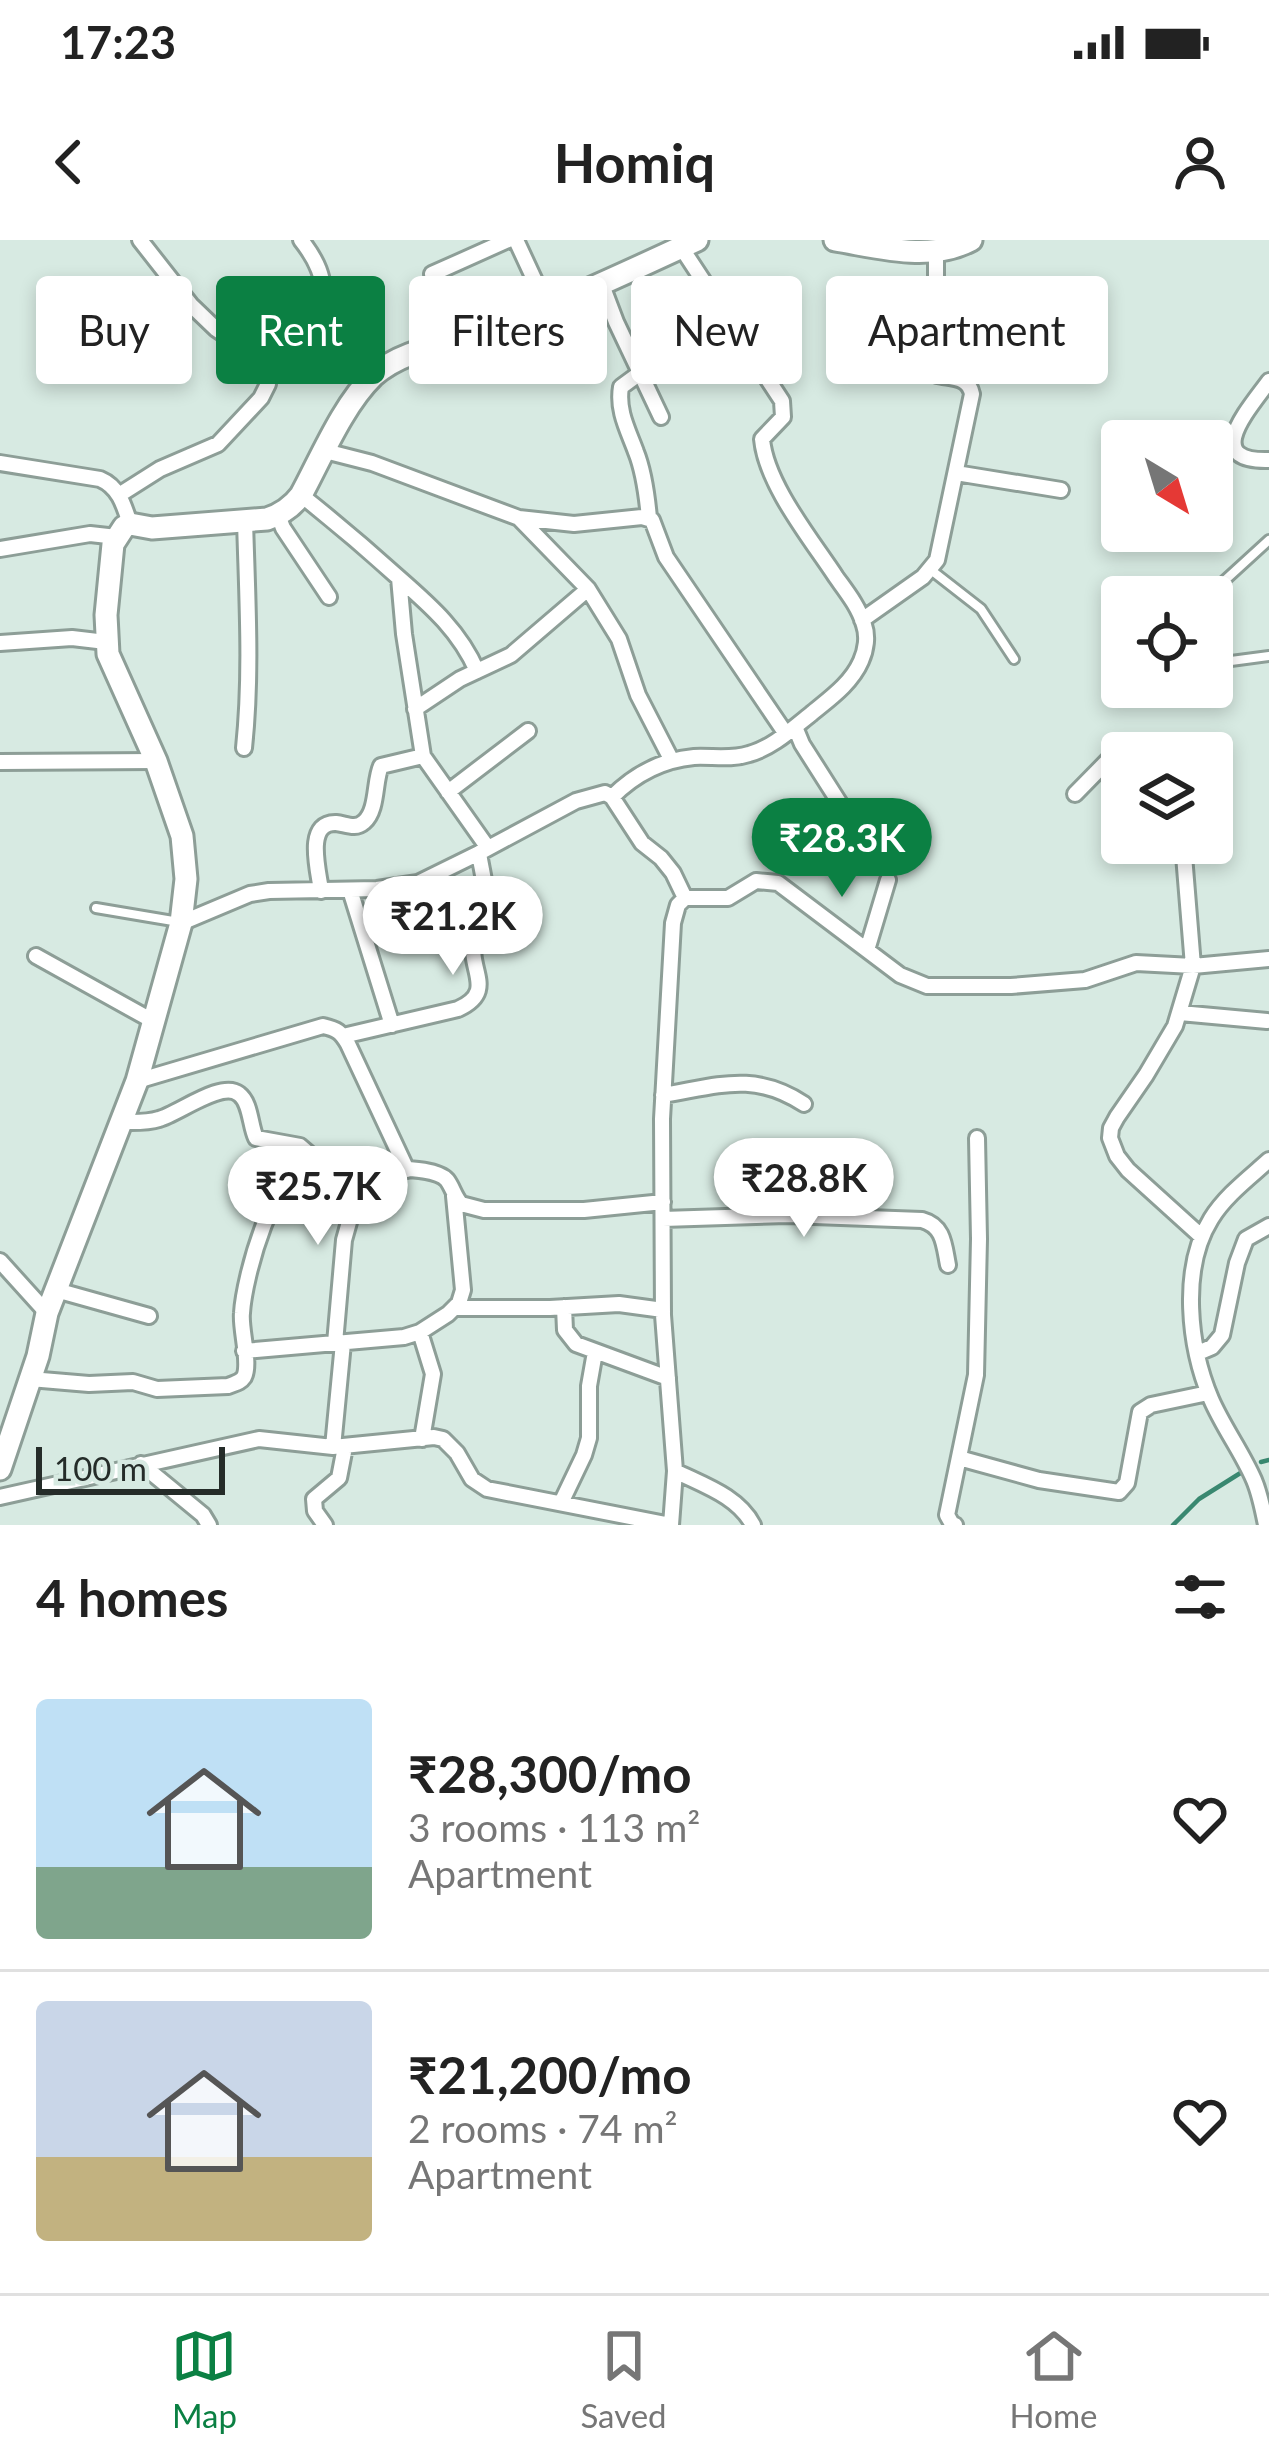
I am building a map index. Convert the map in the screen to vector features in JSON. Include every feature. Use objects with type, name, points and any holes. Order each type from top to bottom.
[{"type":"street","points":[[119,495],[218,444],[268,384],[268,375],[254,356],[191,305],[140,240]]},
{"type":"street","points":[[301,240],[322,276]]},
{"type":"street","points":[[432,274],[512,240],[531,276]]},
{"type":"street","points":[[835,240],[936,251],[971,240]]},
{"type":"street","points":[[607,282],[689,244],[782,401],[783,417],[762,439],[764,454],[780,490],[862,620],[866,639],[860,664],[832,697],[790,731],[742,756],[672,761],[629,780],[612,797]]},
{"type":"street","points":[[862,620],[931,570],[942,546],[972,394],[962,379],[935,376],[926,369],[936,308],[936,251]]},
{"type":"street","points":[[607,298],[631,354]]},
{"type":"street","points":[[631,380],[621,387],[620,404],[638,456],[649,518],[657,527],[666,557],[802,744],[844,810]]},
{"type":"street","points":[[1269,381],[1232,443],[1238,456],[1269,460]]},
{"type":"street","points":[[0,549],[90,534],[278,515],[301,495],[366,384]]},
{"type":"street","points":[[645,384],[661,417]]},
{"type":"street","points":[[325,451],[519,518],[574,524],[649,518]]},
{"type":"street","points":[[0,463],[100,479],[119,495],[124,530],[113,544],[106,642],[112,668],[156,761],[182,836],[186,879],[181,922],[137,1081],[47,1313],[0,1469]]},
{"type":"street","points":[[956,473],[1061,490]]},
{"type":"street","points":[[301,495],[356,538],[455,631],[477,671]]},
{"type":"street","points":[[278,515],[328,597]]},
{"type":"street","points":[[519,518],[588,590],[623,646],[638,695],[672,761]]},
{"type":"street","points":[[244,748],[249,642],[245,520]]},
{"type":"street","points":[[343,1036],[458,1009],[470,1004],[478,992],[474,942],[486,908],[483,851],[423,756],[399,578]]},
{"type":"street","points":[[415,709],[460,679],[512,655],[588,590]]},
{"type":"street","points":[[0,643],[72,638],[106,642]]},
{"type":"street","points":[[448,792],[528,731]]},
{"type":"street","points":[[321,890],[315,842],[323,826],[363,824],[375,798],[381,766],[423,756]]},
{"type":"street","points":[[0,762],[156,761]]},
{"type":"street","points":[[1075,794],[1101,767]]},
{"type":"street","points":[[181,922],[250,894],[418,883],[576,801],[605,793],[634,833],[673,873],[685,898]]},
{"type":"street","points":[[1185,864],[1192,966],[1180,1013],[1117,1117],[1110,1138],[1127,1170],[1202,1238]]},
{"type":"street","points":[[867,950],[888,880]]},
{"type":"street","points":[[0,1497],[259,1439],[339,1447],[422,1438],[450,1444],[480,1486],[671,1525],[675,1472],[663,1310],[664,1095],[673,923],[685,898],[728,898],[756,881],[778,883],[900,975],[927,986],[1005,986],[1096,978],[1136,963],[1192,966],[1269,959]]},
{"type":"street","points":[[350,890],[392,1024]]},
{"type":"street","points":[[36,956],[153,1022]]},
{"type":"street","points":[[1180,1013],[1267,1022]]},
{"type":"street","points":[[137,1081],[323,1026],[338,1030],[407,1170]]},
{"type":"street","points":[[664,1095],[750,1083],[777,1088],[803,1104]]},
{"type":"street","points":[[121,1122],[156,1120],[230,1090],[243,1098],[256,1138],[300,1146],[314,1158],[441,1174],[451,1186],[463,1290],[459,1303],[435,1324],[404,1336],[244,1351]]},
{"type":"street","points":[[955,1525],[947,1515],[968,1461],[976,1375],[977,1138]]},
{"type":"street","points":[[30,1379],[133,1382],[157,1389],[228,1385],[243,1377],[245,1287],[267,1219],[293,1170],[314,1158]]},
{"type":"street","points":[[1266,1525],[1256,1484],[1208,1393],[1190,1299],[1210,1220],[1269,1160]]},
{"type":"street","points":[[325,1525],[312,1505],[339,1478],[344,1240],[365,1165]]},
{"type":"street","points":[[454,1196],[468,1208],[484,1210],[584,1210],[663,1202]]},
{"type":"street","points":[[663,1219],[787,1215],[922,1220],[939,1229],[948,1265]]},
{"type":"street","points":[[1198,1353],[1222,1335],[1246,1239],[1269,1226]]},
{"type":"street","points":[[0,1261],[6,1278],[47,1313]]},
{"type":"street","points":[[56,1289],[149,1316]]},
{"type":"street","points":[[454,1308],[619,1304],[663,1310]]},
{"type":"street","points":[[564,1307],[568,1337],[576,1344],[668,1378]]},
{"type":"street","points":[[420,1332],[433,1374],[422,1438]]},
{"type":"street","points":[[562,1503],[589,1438],[589,1386],[595,1352]]},
{"type":"street","points":[[968,1461],[1039,1480],[1119,1492],[1126,1483],[1140,1412],[1151,1405],[1208,1393]]},
{"type":"street","points":[[141,1464],[209,1525]]},
{"type":"street","points":[[675,1472],[734,1502],[753,1525]]},
{"type":"lane","points":[[1229,576],[1269,540]]},
{"type":"lane","points":[[931,570],[981,609],[1013,659]]},
{"type":"lane","points":[[1233,661],[1269,656]]},
{"type":"lane","points":[[96,908],[181,922]]},
{"type":"waterway","points":[[1261,1462],[1269,1460]]},
{"type":"waterway","points":[[1173,1525],[1199,1499],[1242,1472]]}]
